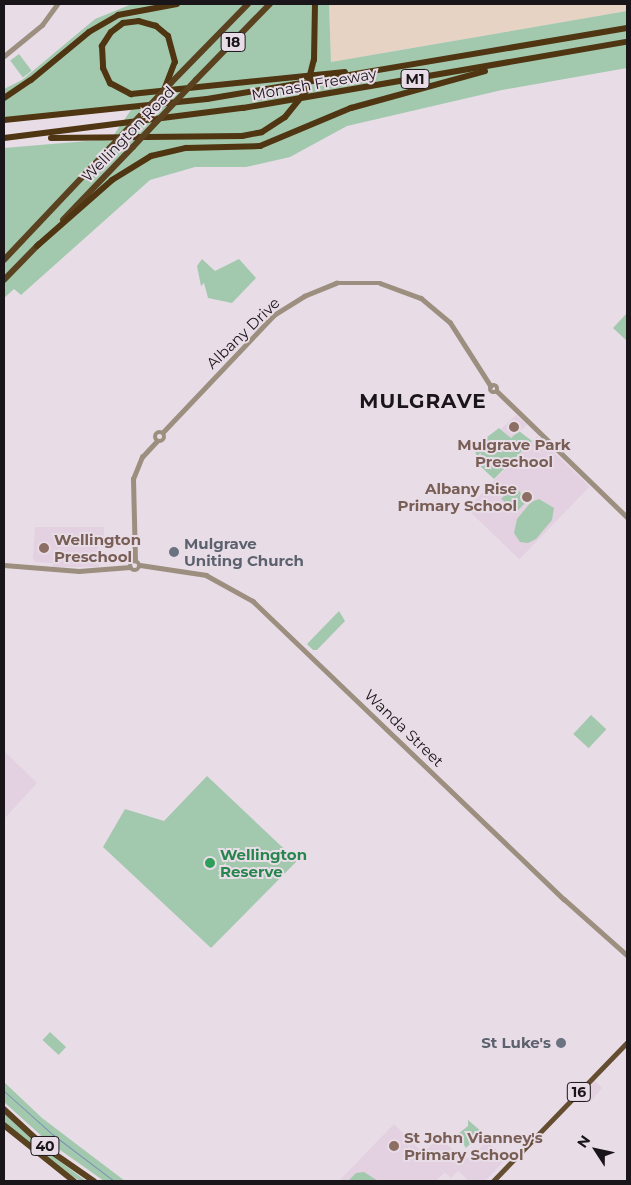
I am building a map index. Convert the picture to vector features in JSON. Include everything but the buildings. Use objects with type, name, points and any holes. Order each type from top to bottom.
[{"type":"highway","points":[[4,98],[31,80],[89,32],[118,16],[177,4]]},
{"type":"highway","name":"Wellington Road","points":[[169,83],[248,4]]},
{"type":"highway","name":"Wellington Road","points":[[4,280],[270,4]]},
{"type":"highway","points":[[4,139],[93,135],[242,136],[262,132],[285,118],[306,91],[314,60],[315,4]]},
{"type":"highway","points":[[163,92],[169,83],[175,56],[172,44],[163,31],[139,21],[123,23],[111,32],[101,51],[104,72],[118,89],[135,95],[396,67]]},
{"type":"highway","name":"Monash Freeway","points":[[4,120],[207,99],[627,28]]},
{"type":"highway","name":"Monash Freeway","points":[[4,139],[243,108],[627,42]]},
{"type":"highway","points":[[37,246],[118,175],[151,156],[186,148],[260,146],[351,108],[515,62]]},
{"type":"highway","name":"Wellington Road","points":[[4,260],[163,92]]},
{"type":"highway","name":"40","points":[[4,1109],[45,1147],[94,1181]]},
{"type":"highway","name":"40","points":[[4,1125],[74,1181]]},
{"type":"main road","name":"16","points":[[493,1181],[627,1042]]},
{"type":"street","points":[[4,56],[42,25],[57,4]]},
{"type":"street","name":"Albany Drive","points":[[135,561],[133,479],[142,457],[157,441],[156,434],[163,432],[274,315],[304,296],[336,283],[380,282],[421,298],[450,322],[492,386],[491,392],[497,391],[627,517]]},
{"type":"street","points":[[4,565],[79,571],[130,567],[137,571],[140,565],[135,561],[130,567]]},
{"type":"street","name":"Wanda Street","points":[[140,565],[206,575],[253,600],[564,899],[627,955]]},
{"type":"shaded area","points":[[329,4],[627,4],[627,11],[331,62]]},
{"type":"shaded area","name":"Mulgrave Park Preschool","points":[[516,415],[527,425],[511,438],[501,429]]},
{"type":"shaded area","name":"Albany Rise Primary School","points":[[537,436],[590,487],[519,559],[467,509]]},
{"type":"shaded area","points":[[35,527],[104,527],[104,539],[98,540],[99,567],[53,567],[53,563],[36,562],[33,559]]},
{"type":"shaded area","points":[[4,751],[37,783],[4,819]]},
{"type":"shaded area","points":[[595,1081],[602,1088],[591,1101],[584,1100],[583,1094]]},
{"type":"shaded area","name":"St John Vianney's Primary School","points":[[394,1124],[423,1153],[440,1137],[463,1160],[473,1155],[487,1141],[506,1159],[485,1181],[469,1181],[458,1171],[451,1178],[442,1170],[444,1173],[436,1181],[339,1181]]},
{"type":"green space","points":[[132,4],[329,4],[331,62],[627,11],[627,68],[502,90],[347,126],[290,157],[246,167],[195,167],[150,180],[21,295],[14,289],[4,298],[4,148],[111,139],[133,107],[4,120],[4,89],[22,80],[95,19]]},
{"type":"green space","points":[[19,54],[32,71],[23,77],[10,61]]},
{"type":"green space","points":[[202,259],[215,271],[239,259],[256,278],[232,303],[208,298],[204,283],[201,286],[197,266]]},
{"type":"green space","points":[[627,313],[627,341],[613,328]]},
{"type":"green space","points":[[499,428],[511,438],[519,431],[532,441],[494,479],[479,465],[474,447]]},
{"type":"green space","points":[[514,486],[521,493],[508,506],[501,499]]},
{"type":"green space","points":[[521,493],[528,500],[515,514],[508,506]]},
{"type":"green space","points":[[539,499],[554,508],[552,520],[536,539],[528,543],[520,542],[514,533],[517,519],[531,502]]},
{"type":"green space","points":[[339,611],[345,621],[317,650],[313,650],[307,644]]},
{"type":"green space","points":[[591,715],[606,729],[589,748],[573,734]]},
{"type":"green space","name":"Wellington Reserve","points":[[207,776],[297,861],[211,948],[103,847],[125,809],[164,821]]},
{"type":"green space","points":[[50,1032],[66,1047],[59,1055],[42,1040]]},
{"type":"green space","points":[[4,1082],[42,1118],[125,1181],[104,1181],[46,1140],[4,1102]]},
{"type":"green space","points":[[4,1113],[38,1145],[86,1181],[80,1181],[58,1168],[19,1137],[4,1121]]},
{"type":"green space","points":[[468,1120],[482,1132],[466,1148],[459,1137],[456,1140],[454,1137],[468,1126]]},
{"type":"green space","points":[[364,1172],[378,1181],[348,1181],[356,1173]]},
{"type":"waterway","points":[[4,1091],[52,1134],[114,1181]]},
{"type":"place","name":"Mulgrave Park Preschool","points":[[514,427]]},
{"type":"place","name":"Albany Rise Primary School","points":[[527,497]]},
{"type":"place","name":"Wellington Preschool","points":[[44,548]]},
{"type":"place","name":"Mulgrave Uniting Church","points":[[174,552]]},
{"type":"place","name":"Wellington Reserve","points":[[210,863]]},
{"type":"place","name":"St Luke's","points":[[561,1043]]},
{"type":"place","name":"St John Vianney's Primary School","points":[[394,1146]]},
{"type":"district","name":"MULGRAVE","points":[[423,401]]}]
